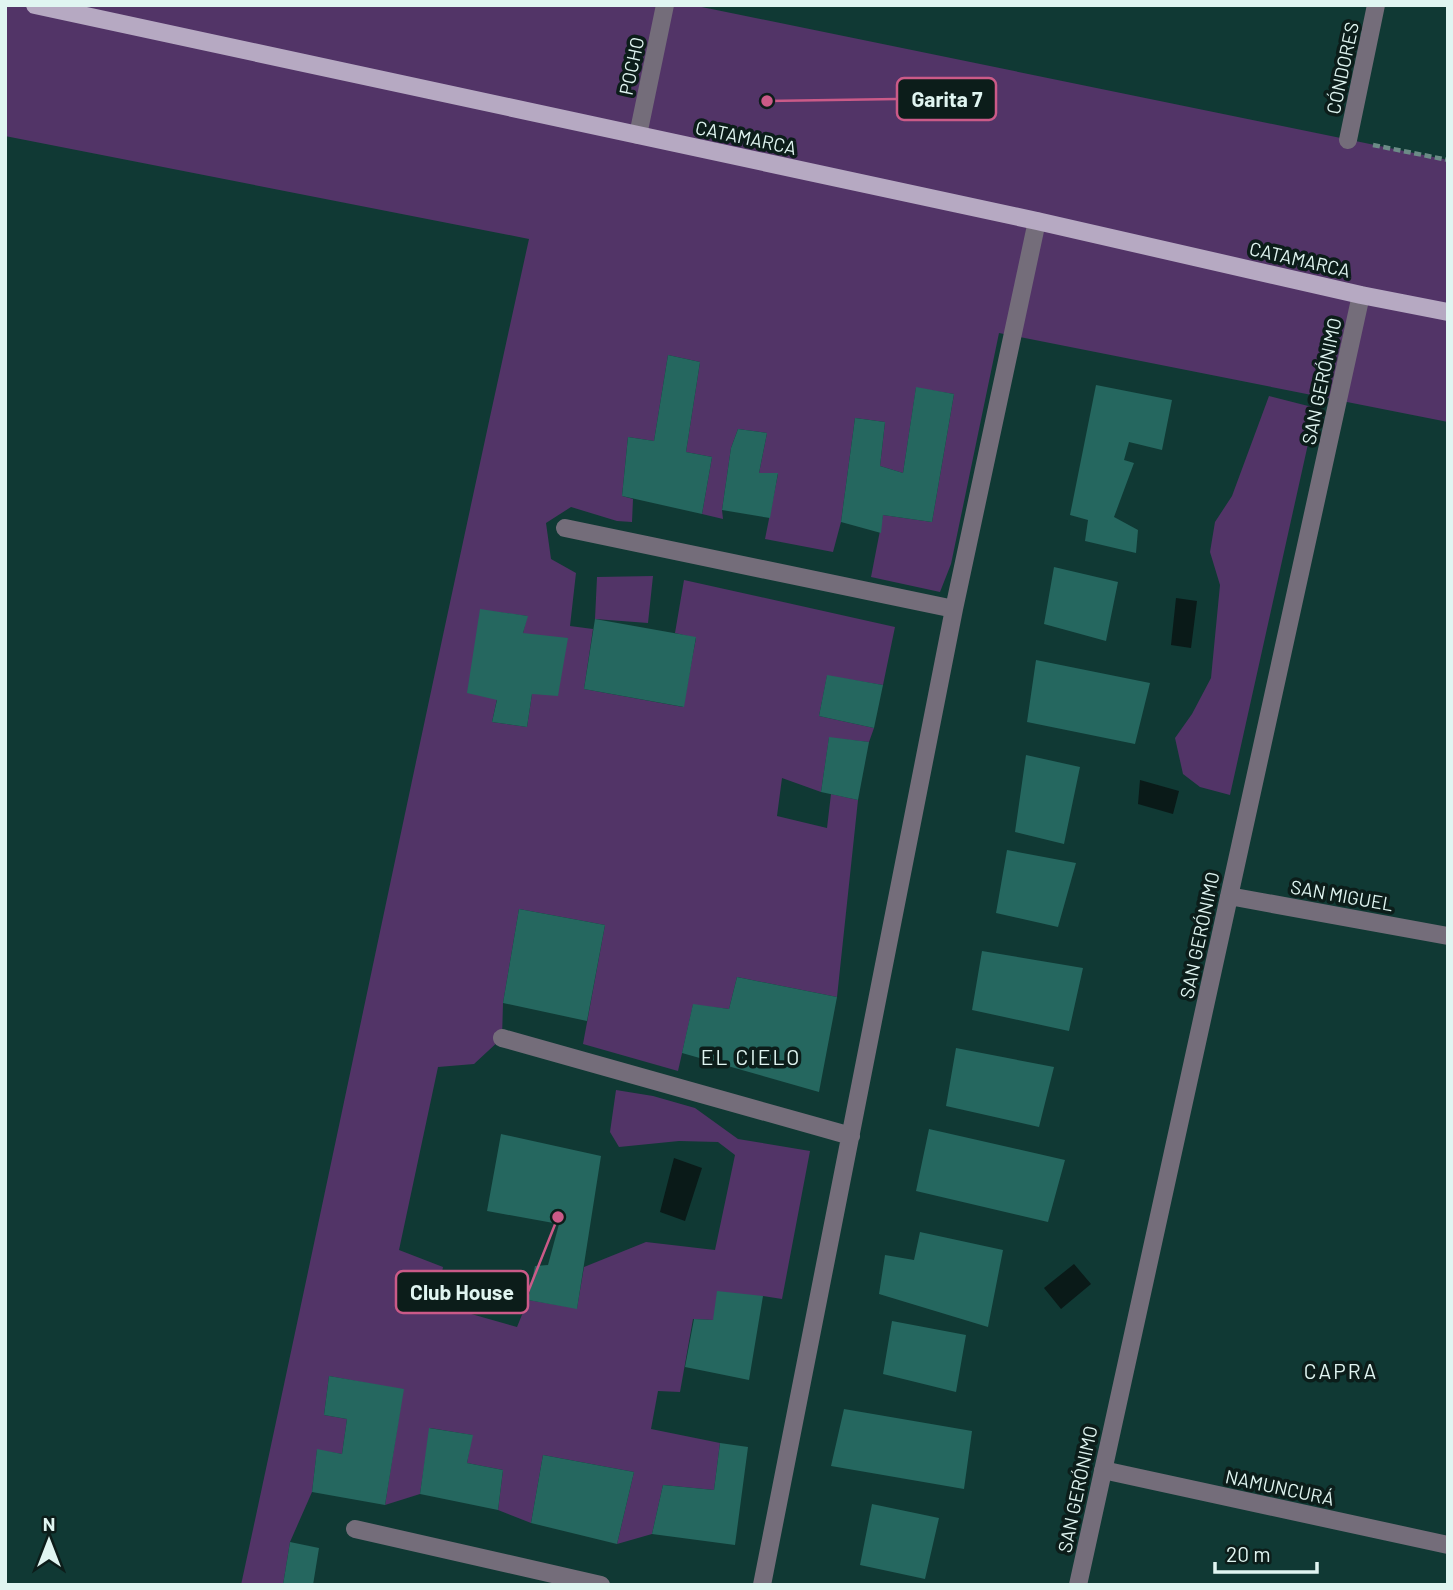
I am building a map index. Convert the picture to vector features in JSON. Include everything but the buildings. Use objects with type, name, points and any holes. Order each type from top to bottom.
[{"type":"main road","name":"CATAMARCA","points":[[35,5],[1037,220],[1361,295],[1448,312]]},
{"type":"street","name":"POCHO","points":[[638,135],[665,5]]},
{"type":"street","name":"CÓNDORES","points":[[1348,140],[1376,5]]},
{"type":"street","points":[[762,1585],[954,609],[1037,220]]},
{"type":"street","name":"SAN GERÓNIMO","points":[[1078,1585],[1361,295]]},
{"type":"street","points":[[565,528],[954,609]]},
{"type":"street","name":"SAN MIGUEL","points":[[1229,896],[1448,936]]},
{"type":"street","points":[[502,1038],[851,1136]]},
{"type":"street","name":"NAMUNCURÁ","points":[[1103,1470],[1448,1545]]},
{"type":"street","points":[[355,1529],[601,1585]]},
{"type":"path","points":[[1348,140],[1448,160]]},
{"type":"shaded area","points":[[5,5],[692,5],[1448,160],[1448,422],[999,333],[951,564],[940,592],[871,577],[883,515],[932,522],[954,394],[916,388],[903,473],[880,466],[885,422],[855,418],[841,522],[833,552],[765,539],[778,474],[759,473],[767,433],[738,429],[731,448],[723,519],[702,514],[712,457],[686,452],[700,362],[668,355],[654,441],[628,437],[622,496],[633,499],[632,522],[617,521],[571,507],[546,523],[551,559],[576,573],[570,626],[593,629],[584,689],[683,707],[696,638],[675,633],[684,580],[895,627],[883,685],[827,676],[819,716],[874,728],[869,742],[829,738],[821,792],[782,778],[777,816],[827,828],[831,794],[858,800],[837,997],[737,977],[729,1009],[693,1005],[678,1071],[583,1044],[605,925],[519,909],[503,1003],[502,1038],[474,1064],[438,1067],[399,1250],[443,1267],[436,1304],[517,1327],[528,1300],[577,1308],[584,1267],[646,1242],[715,1250],[735,1155],[718,1142],[679,1141],[619,1147],[610,1132],[616,1090],[653,1096],[695,1108],[738,1139],[810,1151],[782,1299],[763,1296],[713,1320],[693,1319],[680,1392],[658,1391],[651,1429],[720,1443],[714,1490],[663,1485],[652,1534],[617,1544],[634,1472],[543,1455],[531,1523],[498,1510],[503,1470],[467,1463],[472,1435],[430,1428],[420,1494],[385,1505],[403,1390],[329,1376],[324,1415],[347,1419],[342,1454],[317,1450],[312,1492],[290,1542],[283,1585],[241,1585],[529,239],[5,136]],"holes":[[[480,610],[527,616],[523,633],[532,694],[527,727],[492,722],[497,699]]]},
{"type":"shaded area","points":[[1269,396],[1316,408],[1230,795],[1200,787],[1183,774],[1175,738],[1192,714],[1211,678],[1220,585],[1210,552],[1215,522],[1232,496]]},
{"type":"shaded area","points":[[653,576],[648,623],[595,619],[597,577]]},
{"type":"shaded area","points":[[1176,598],[1197,601],[1191,648],[1171,645]]},
{"type":"shaded area","points":[[1140,780],[1179,791],[1173,814],[1138,804]]},
{"type":"shaded area","points":[[674,1158],[702,1168],[685,1221],[660,1212]]},
{"type":"shaded area","points":[[1074,1264],[1091,1284],[1061,1309],[1044,1288]]},
{"type":"place","name":"Garita 7","points":[[767,101]]},
{"type":"place","name":"Club House","points":[[558,1217]]},
{"type":"district","name":"EL CIELO","points":[[751,1056]]},
{"type":"district","name":"CAPRA","points":[[1341,1370]]}]
